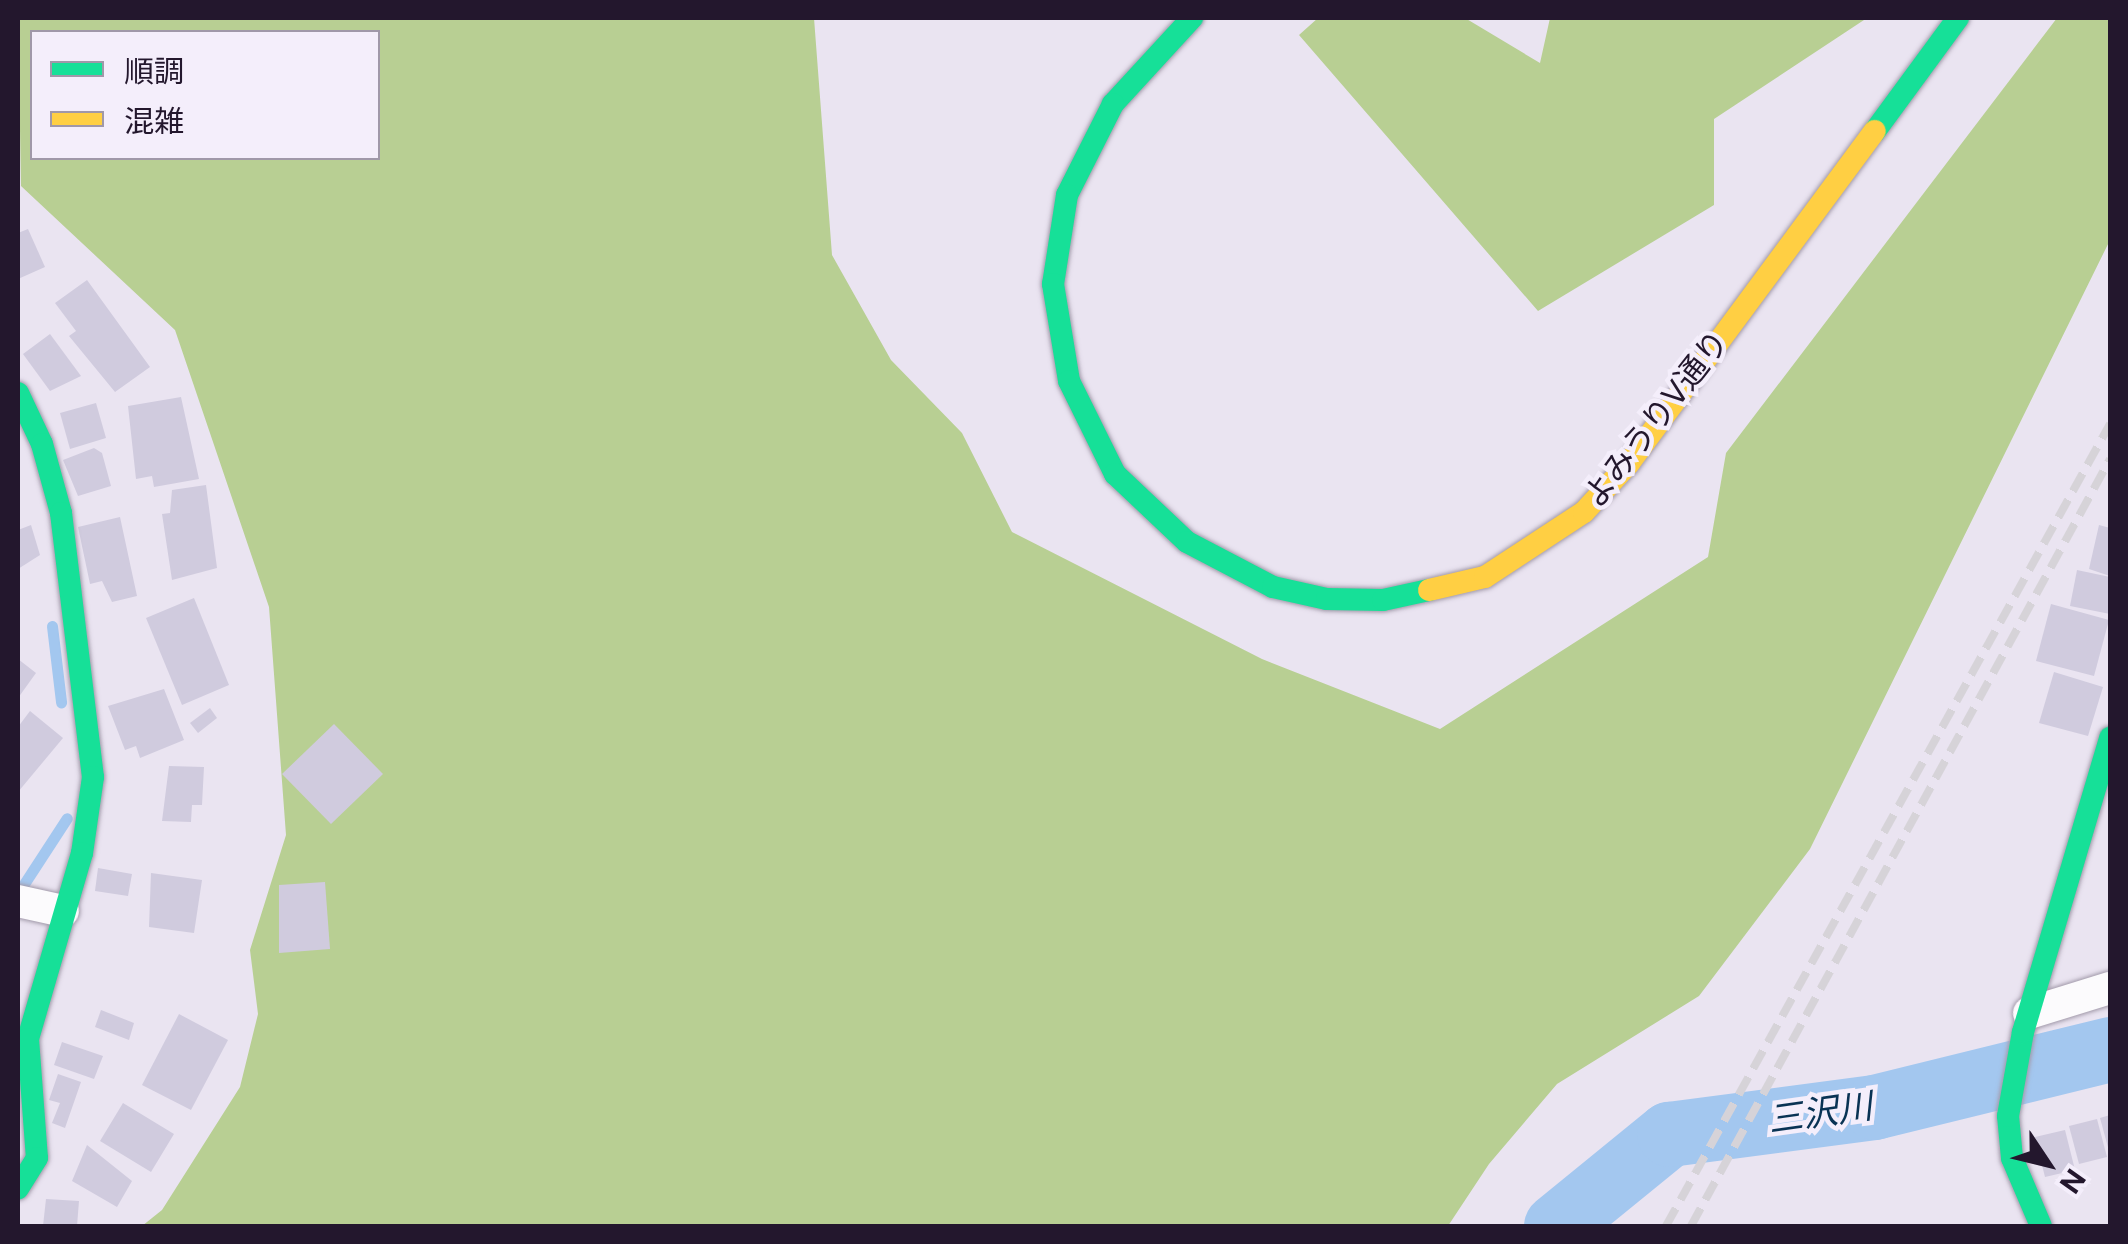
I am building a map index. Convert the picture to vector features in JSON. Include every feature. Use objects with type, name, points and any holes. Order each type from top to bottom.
[{"type":"street","name":"よみうりV通り","points":[[1192,18],[1113,104],[1067,196],[1053,284],[1069,381],[1114,474],[1187,542],[1273,587],[1327,598],[1383,600],[1485,577],[1536,550],[1584,512],[1629,463],[1958,18]]},
{"type":"street","points":[[18,393],[42,444],[61,513],[93,777],[82,853],[28,1040],[37,1158],[18,1189]]},
{"type":"street","points":[[2041,1226],[2012,1158],[2008,1116],[2026,1023],[2110,738]]},
{"type":"street","points":[[18,901],[63,911]]},
{"type":"street","points":[[2026,1023],[2110,988]]},
{"type":"green space","points":[[18,18],[814,18],[832,255],[891,360],[962,433],[1012,532],[1262,659],[1440,729],[1708,557],[1726,453],[2057,18],[2110,18],[2110,240],[1810,849],[1699,996],[1557,1084],[1489,1164],[1448,1226],[142,1226],[162,1210],[240,1087],[258,1014],[250,950],[286,835],[269,607],[175,330],[21,186]]},
{"type":"green space","points":[[1318,18],[1465,18],[1540,63],[1550,18],[1867,18],[1714,119],[1714,205],[1538,311],[1299,35]]},
{"type":"building","points":[[28,229],[45,267],[18,279],[18,233]]},
{"type":"building","points":[[87,280],[150,367],[115,392],[69,336],[76,331],[55,303]]},
{"type":"building","points":[[50,334],[81,376],[50,391],[23,354]]},
{"type":"building","points":[[181,397],[199,479],[154,487],[152,476],[136,479],[128,406]]},
{"type":"building","points":[[96,403],[106,438],[70,449],[60,413]]},
{"type":"building","points":[[94,448],[102,453],[111,486],[78,496],[63,460]]},
{"type":"building","points":[[206,485],[217,568],[172,580],[162,514],[170,513],[172,490]]},
{"type":"building","points":[[120,517],[137,596],[112,602],[102,581],[90,584],[78,527]]},
{"type":"building","points":[[31,525],[40,555],[18,569],[18,530]]},
{"type":"building","points":[[2099,525],[2110,528],[2110,576],[2089,569]]},
{"type":"building","points":[[2077,570],[2110,577],[2110,614],[2070,606]]},
{"type":"building","points":[[194,598],[229,685],[182,705],[146,618]]},
{"type":"building","points":[[2051,604],[2109,620],[2094,676],[2036,661]]},
{"type":"building","points":[[18,659],[36,673],[18,698]]},
{"type":"building","points":[[2054,672],[2103,687],[2088,736],[2039,723]]},
{"type":"building","points":[[164,689],[184,740],[140,758],[136,746],[125,750],[108,706]]},
{"type":"building","points":[[210,708],[217,718],[198,733],[190,723]]},
{"type":"building","points":[[30,711],[63,738],[18,792],[18,727]]},
{"type":"building","points":[[334,724],[383,774],[331,824],[282,774]]},
{"type":"building","points":[[169,766],[204,767],[202,805],[192,805],[191,822],[162,821]]},
{"type":"building","points":[[98,868],[132,874],[128,896],[95,891]]},
{"type":"building","points":[[151,873],[202,880],[194,933],[149,927]]},
{"type":"building","points":[[325,882],[330,949],[279,953],[279,885]]},
{"type":"building","points":[[101,1010],[134,1023],[129,1040],[95,1027]]},
{"type":"building","points":[[179,1014],[228,1040],[191,1110],[142,1085]]},
{"type":"building","points":[[62,1042],[103,1056],[94,1079],[54,1065]]},
{"type":"building","points":[[58,1074],[81,1082],[65,1128],[52,1123],[60,1103],[49,1100]]},
{"type":"building","points":[[123,1103],[174,1134],[151,1172],[100,1141]]},
{"type":"building","points":[[2110,1115],[2110,1151],[2109,1151],[2100,1118]]},
{"type":"building","points":[[2097,1119],[2107,1157],[2079,1164],[2069,1126]]},
{"type":"building","points":[[2065,1130],[2075,1170],[2045,1177],[2035,1137]]},
{"type":"building","points":[[87,1145],[132,1181],[117,1207],[72,1181]]},
{"type":"building","points":[[46,1199],[79,1201],[77,1226],[43,1226]]},
{"type":"waterway","points":[[52,626],[61,702]]},
{"type":"waterway","points":[[22,887],[67,818]]},
{"type":"waterway","name":"三沢川","points":[[1556,1226],[1669,1134],[1874,1107],[2110,1049]]},
{"type":"railway","points":[[1666,1226],[2110,424]]},
{"type":"railway","points":[[1691,1226],[2110,459]]},
{"type":"traffic: fast","points":[[1192,18],[1113,104],[1067,195],[1053,284],[1069,381],[1115,474],[1187,542],[1273,587],[1327,599],[1383,600],[1429,590]]},
{"type":"traffic: fast","points":[[1875,131],[1958,18]]},
{"type":"traffic: fast","points":[[18,393],[42,444],[61,513],[93,777],[82,853],[28,1039],[37,1158],[18,1189]]},
{"type":"traffic: fast","points":[[2041,1226],[2012,1158],[2008,1116],[2023,1032],[2110,738]]},
{"type":"traffic: slow","points":[[1429,590],[1485,577],[1584,512],[1629,463],[1875,131]]}]
